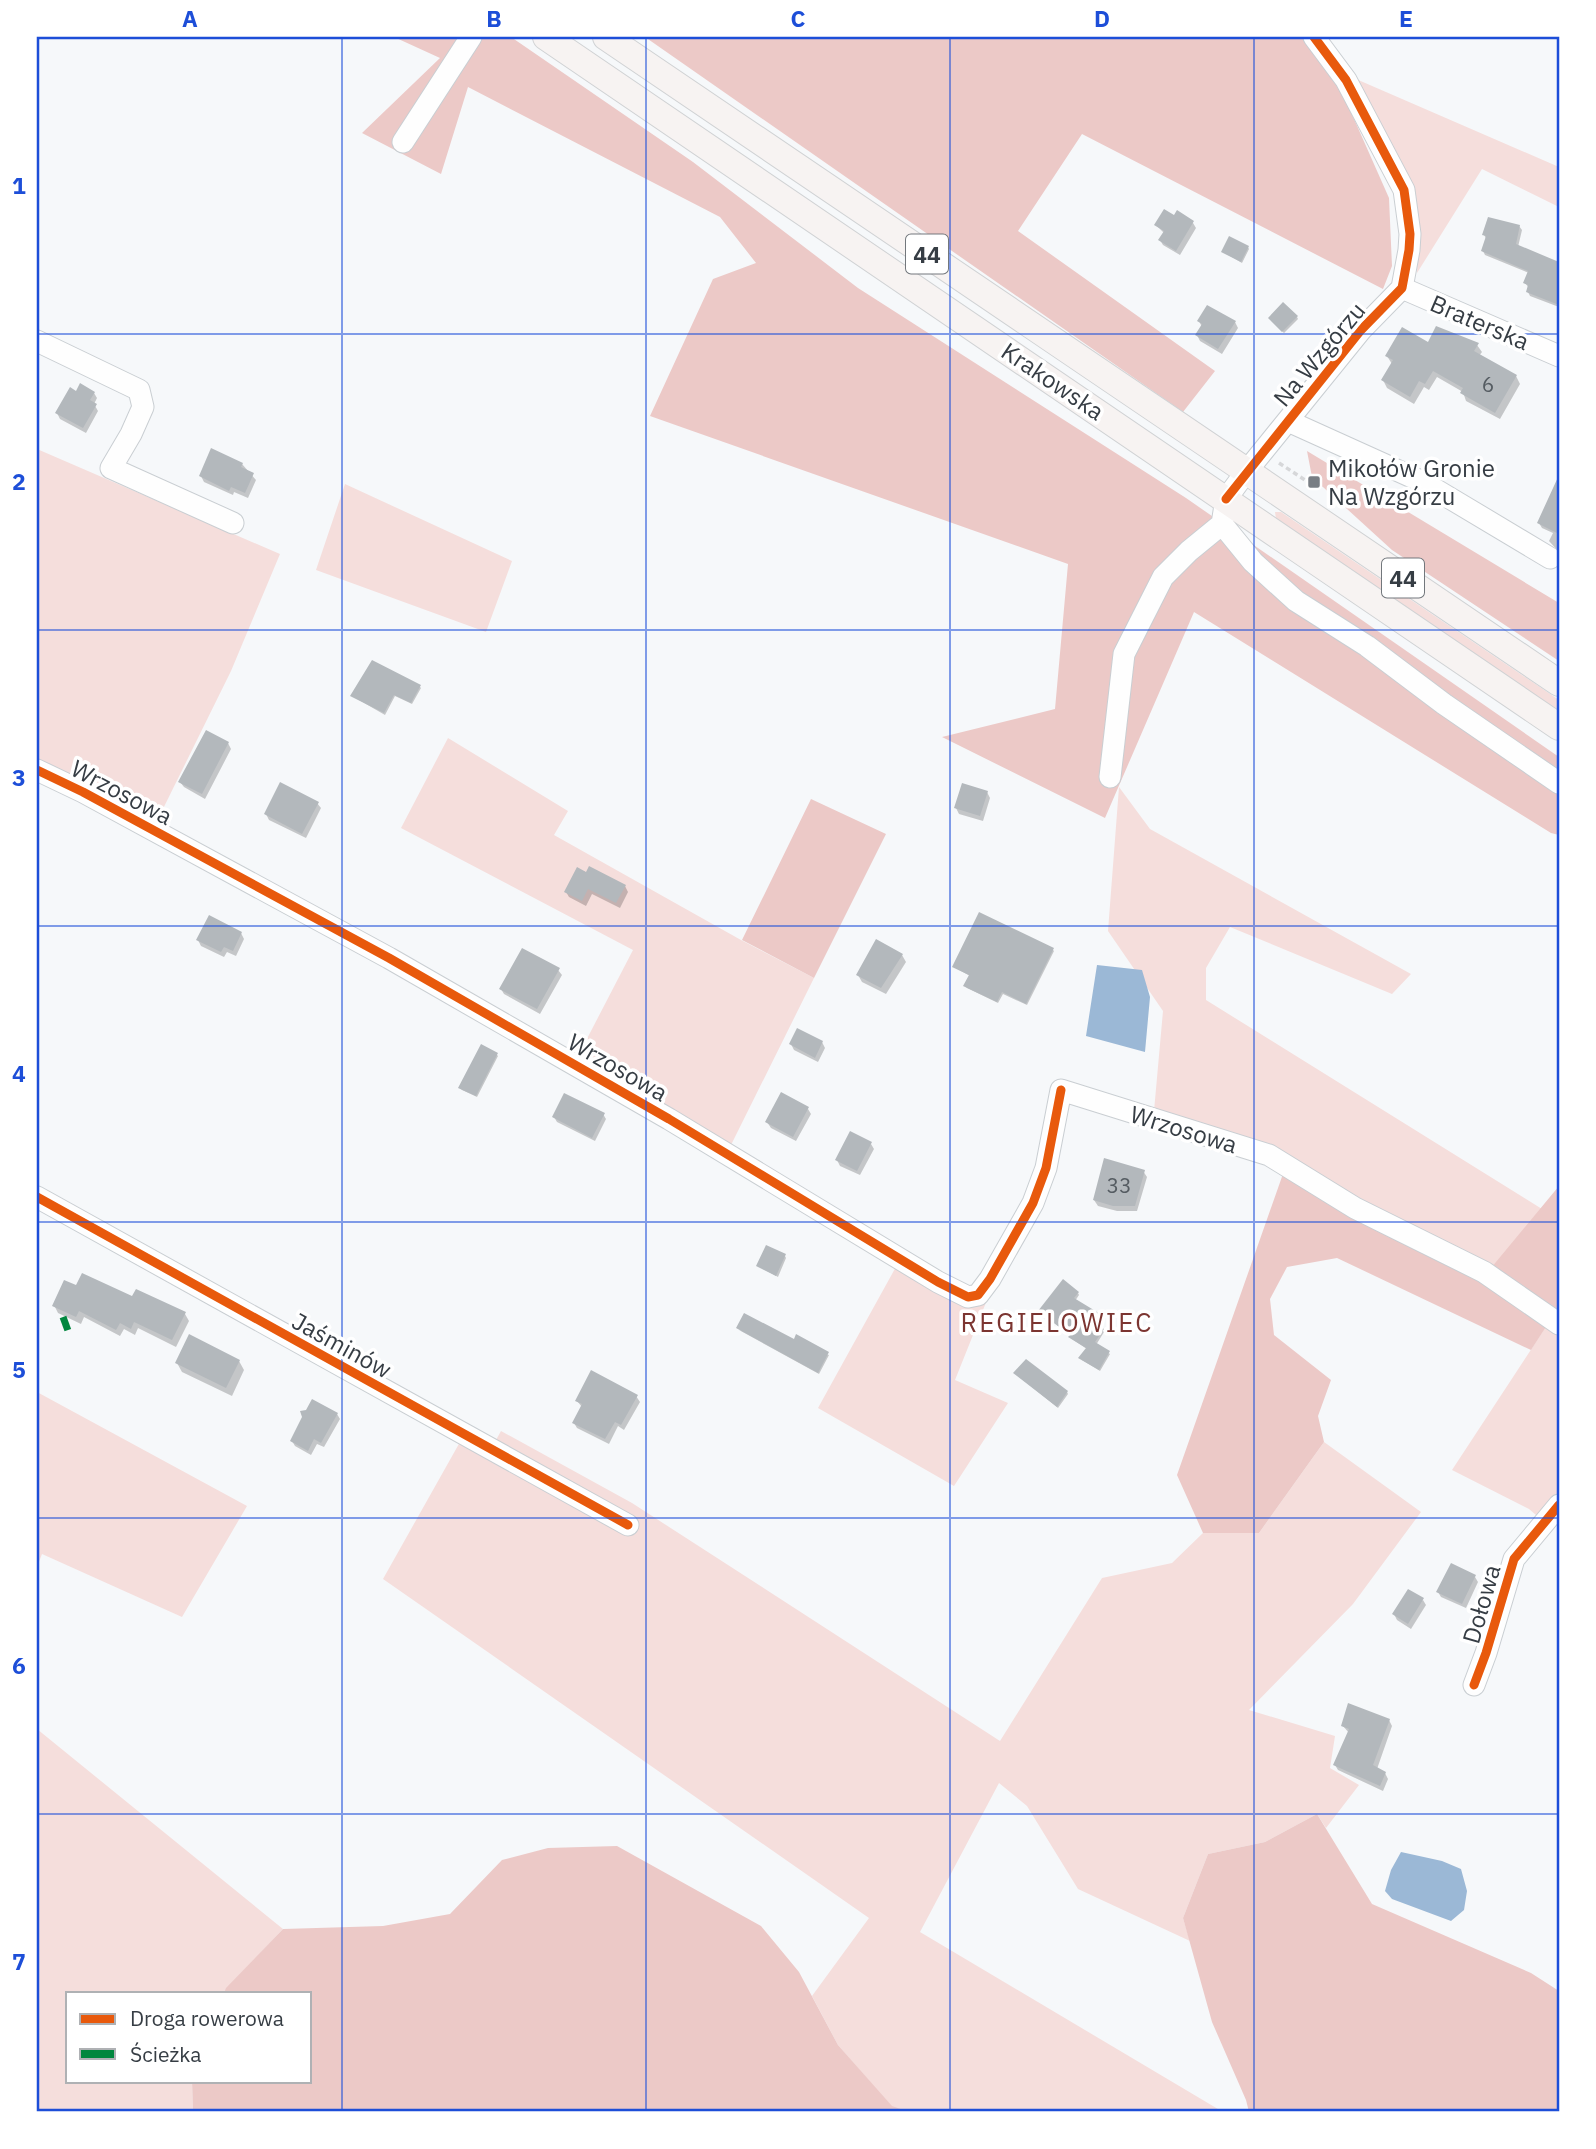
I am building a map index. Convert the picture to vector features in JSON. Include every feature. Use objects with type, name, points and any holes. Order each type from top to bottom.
[{"type":"main road","name":"Krakowska","points":[[546,37],[1224,512],[1559,727]]},
{"type":"main road","name":"Krakowska","points":[[606,37],[1559,683]]},
{"type":"street","points":[[403,142],[471,37]]},
{"type":"street","points":[[1314,37],[1346,80],[1404,190],[1410,234],[1402,288]]},
{"type":"street","name":"Na Wzgórzu","points":[[1110,777],[1125,654],[1163,577],[1224,512],[1246,472],[1361,330],[1402,288]]},
{"type":"street","name":"Braterska","points":[[1402,288],[1559,356]]},
{"type":"street","points":[[37,341],[139,390],[143,407],[111,468],[233,523]]},
{"type":"street","points":[[1288,421],[1423,482],[1550,558]]},
{"type":"street","points":[[1224,512],[1253,562],[1296,601],[1367,646],[1444,704],[1559,783]]},
{"type":"street","name":"Wrzosowa","points":[[37,770],[96,799],[389,958],[669,1119],[968,1297],[978,1295],[990,1279],[1033,1203],[1046,1168],[1061,1090],[1269,1155],[1355,1208],[1484,1272],[1559,1324]]},
{"type":"street","name":"Jaśminów","points":[[37,1197],[628,1525]]},
{"type":"street","name":"Dołowa","points":[[1474,1685],[1514,1559],[1559,1505]]},
{"type":"shaded area","points":[[394,37],[511,37],[693,162],[858,288],[1186,498],[1559,757],[1559,835],[1551,833],[1194,612],[1105,818],[942,737],[1055,709],[1068,564],[650,416],[713,279],[756,263],[720,217],[468,87],[441,174],[362,133],[440,58]]},
{"type":"shaded area","points":[[645,37],[1302,37],[1339,85],[1389,198],[1392,266],[1383,289],[1082,134],[1018,231],[1215,371],[1183,412]]},
{"type":"shaded area","points":[[1356,79],[1559,167],[1559,207],[1482,169],[1417,273],[1418,212]]},
{"type":"shaded area","points":[[37,449],[280,554],[231,671],[157,821],[37,763]]},
{"type":"shaded area","points":[[1307,451],[1559,603],[1559,661],[1392,550],[1312,477]]},
{"type":"shaded area","points":[[345,484],[512,561],[486,632],[316,570]]},
{"type":"shaded area","points":[[1275,512],[1281,512],[1559,700],[1559,713],[1276,519]]},
{"type":"shaded area","points":[[448,738],[568,811],[554,835],[814,978],[731,1145],[577,1058],[633,950],[401,828]]},
{"type":"shaded area","points":[[1119,787],[1150,829],[1411,974],[1392,994],[1230,927],[1206,968],[1206,1000],[1542,1209],[1492,1268],[1154,1111],[1163,1011],[1108,931]]},
{"type":"shaded area","points":[[811,799],[886,834],[814,978],[742,940]]},
{"type":"shaded area","points":[[1284,1171],[1491,1268],[1559,1186],[1559,1311],[1557,1310],[1531,1350],[1337,1258],[1287,1267],[1270,1299],[1274,1335],[1331,1380],[1318,1416],[1324,1442],[1259,1533],[1203,1533],[1177,1475]]},
{"type":"shaded area","points":[[897,1265],[987,1300],[955,1380],[1008,1403],[954,1486],[818,1408]]},
{"type":"shaded area","points":[[1557,1310],[1559,1519],[1551,1528],[1529,1509],[1452,1470]]},
{"type":"shaded area","points":[[37,1392],[247,1506],[182,1617],[42,1554],[37,1567]]},
{"type":"shaded area","points":[[501,1431],[632,1503],[1000,1741],[1102,1578],[1172,1563],[1203,1533],[1259,1533],[1324,1442],[1421,1512],[1353,1604],[1249,1710],[1335,1736],[1330,1768],[1359,1785],[1326,1828],[1317,1814],[1265,1842],[1208,1854],[1183,1918],[1190,1941],[1078,1889],[1027,1806],[999,1783],[920,1932],[1223,2112],[909,2112],[892,2107],[838,2045],[812,1996],[869,1918],[383,1579],[460,1442],[496,1440]]},
{"type":"shaded area","points":[[37,1729],[283,1929],[225,1992],[66,1992],[66,2082],[192,2082],[193,2112],[37,2112]]},
{"type":"shaded area","points":[[1317,1814],[1372,1904],[1531,1973],[1559,1991],[1559,2112],[1249,2112],[1212,2022],[1183,1918],[1208,1854],[1265,1842]]},
{"type":"shaded area","points":[[617,1846],[761,1926],[799,1972],[838,2045],[892,2106],[909,2112],[193,2112],[192,2082],[312,2082],[312,1992],[224,1992],[283,1929],[383,1926],[450,1914],[502,1860],[548,1848]]},
{"type":"water","points":[[1097,965],[1142,970],[1150,997],[1145,1052],[1086,1036]]},
{"type":"water","points":[[1401,1852],[1442,1861],[1461,1869],[1467,1891],[1464,1910],[1451,1921],[1392,1899],[1385,1891],[1391,1870]]},
{"type":"building","points":[[1164,209],[1174,215],[1177,210],[1194,221],[1176,251],[1158,240],[1164,231],[1154,225]]},
{"type":"building","points":[[1488,217],[1520,225],[1516,244],[1559,262],[1559,305],[1526,292],[1528,285],[1523,283],[1528,271],[1481,251],[1486,236],[1482,235]]},
{"type":"building","points":[[1229,236],[1249,246],[1241,262],[1221,252]]},
{"type":"building","points":[[1283,302],[1298,316],[1282,332],[1268,318]]},
{"type":"building","points":[[1207,305],[1236,321],[1218,349],[1195,335],[1202,324],[1197,321]]},
{"type":"building","points":[[1436,326],[1479,343],[1474,351],[1517,375],[1495,413],[1460,393],[1463,388],[1433,371],[1425,384],[1419,381],[1410,397],[1381,380],[1393,360],[1385,356],[1402,327],[1428,342]]},
{"type":"building","points":[[80,383],[95,392],[90,400],[97,404],[83,428],[55,413],[70,387],[76,391]]},
{"type":"building","points":[[211,448],[243,463],[241,467],[254,473],[245,493],[231,487],[229,491],[199,476]]},
{"type":"building","points":[[1559,475],[1559,534],[1537,523]]},
{"type":"building","points":[[372,660],[421,685],[411,703],[394,695],[384,713],[350,696]]},
{"type":"building","points":[[206,730],[229,742],[202,794],[178,782]]},
{"type":"building","points":[[280,782],[319,802],[302,834],[264,814]]},
{"type":"building","points":[[962,783],[988,791],[980,816],[954,808]]},
{"type":"building","points":[[589,866],[626,885],[616,903],[588,889],[582,901],[564,892],[577,867],[586,872]]},
{"type":"building","points":[[979,912],[1054,948],[1026,1004],[1002,992],[997,1002],[963,986],[969,975],[952,967]]},
{"type":"building","points":[[209,915],[242,932],[233,951],[224,947],[221,952],[196,940]]},
{"type":"building","points":[[876,939],[903,954],[881,988],[856,975]]},
{"type":"building","points":[[522,948],[560,968],[537,1009],[499,989]]},
{"type":"building","points":[[797,1028],[823,1041],[815,1058],[789,1044]]},
{"type":"building","points":[[481,1044],[498,1053],[476,1096],[458,1088]]},
{"type":"building","points":[[781,1092],[809,1107],[793,1137],[765,1122]]},
{"type":"building","points":[[564,1093],[605,1113],[592,1138],[552,1117]]},
{"type":"building","points":[[850,1131],[872,1142],[857,1171],[835,1160]]},
{"type":"building","points":[[1104,1158],[1145,1170],[1135,1206],[1113,1206],[1093,1200]]},
{"type":"building","points":[[766,1245],[786,1254],[776,1276],[756,1266]]},
{"type":"building","points":[[82,1273],[132,1296],[136,1289],[186,1312],[172,1340],[134,1322],[131,1329],[120,1323],[116,1330],[79,1311],[76,1317],[52,1306],[64,1280],[76,1285]]},
{"type":"building","points":[[1063,1279],[1079,1292],[1074,1298],[1102,1315],[1097,1325],[1104,1329],[1095,1342],[1110,1351],[1099,1370],[1078,1358],[1086,1348],[1068,1337],[1070,1335],[1038,1311]]},
{"type":"building","points":[[744,1313],[794,1339],[796,1334],[829,1352],[818,1373],[736,1328]]},
{"type":"building","points":[[189,1334],[240,1360],[226,1388],[175,1363]]},
{"type":"building","points":[[1026,1359],[1068,1391],[1057,1407],[1013,1373]]},
{"type":"building","points":[[591,1370],[638,1395],[621,1425],[615,1422],[605,1439],[572,1423],[582,1404],[575,1401]]},
{"type":"building","points":[[312,1399],[338,1413],[321,1443],[314,1439],[308,1451],[290,1441],[302,1417],[300,1411],[306,1410]]},
{"type":"building","points":[[1451,1563],[1476,1575],[1462,1604],[1436,1592]]},
{"type":"building","points":[[1408,1589],[1424,1598],[1408,1624],[1392,1614]]},
{"type":"building","points":[[1348,1703],[1390,1719],[1373,1765],[1386,1772],[1380,1786],[1333,1765],[1349,1729],[1341,1726]]},
{"type":"marked path","points":[[63,1317],[70,1336]]},
{"type":"cycle path","points":[[1226,499],[1361,330],[1402,288],[1410,234],[1404,190],[1346,80],[1314,37]]},
{"type":"cycle path","points":[[37,770],[83,792],[389,958],[669,1119],[938,1282],[968,1297],[978,1295],[990,1279],[1033,1203],[1046,1168],[1061,1090]]},
{"type":"cycle path","points":[[37,1197],[628,1525]]},
{"type":"cycle path","points":[[1474,1685],[1514,1559],[1559,1505]]},
{"type":"place","name":"Mikołów Gronie Na Wzgórzu","points":[[1314,482]]},
{"type":"district","name":"REGIELOWIEC","points":[[1057,1322]]}]
